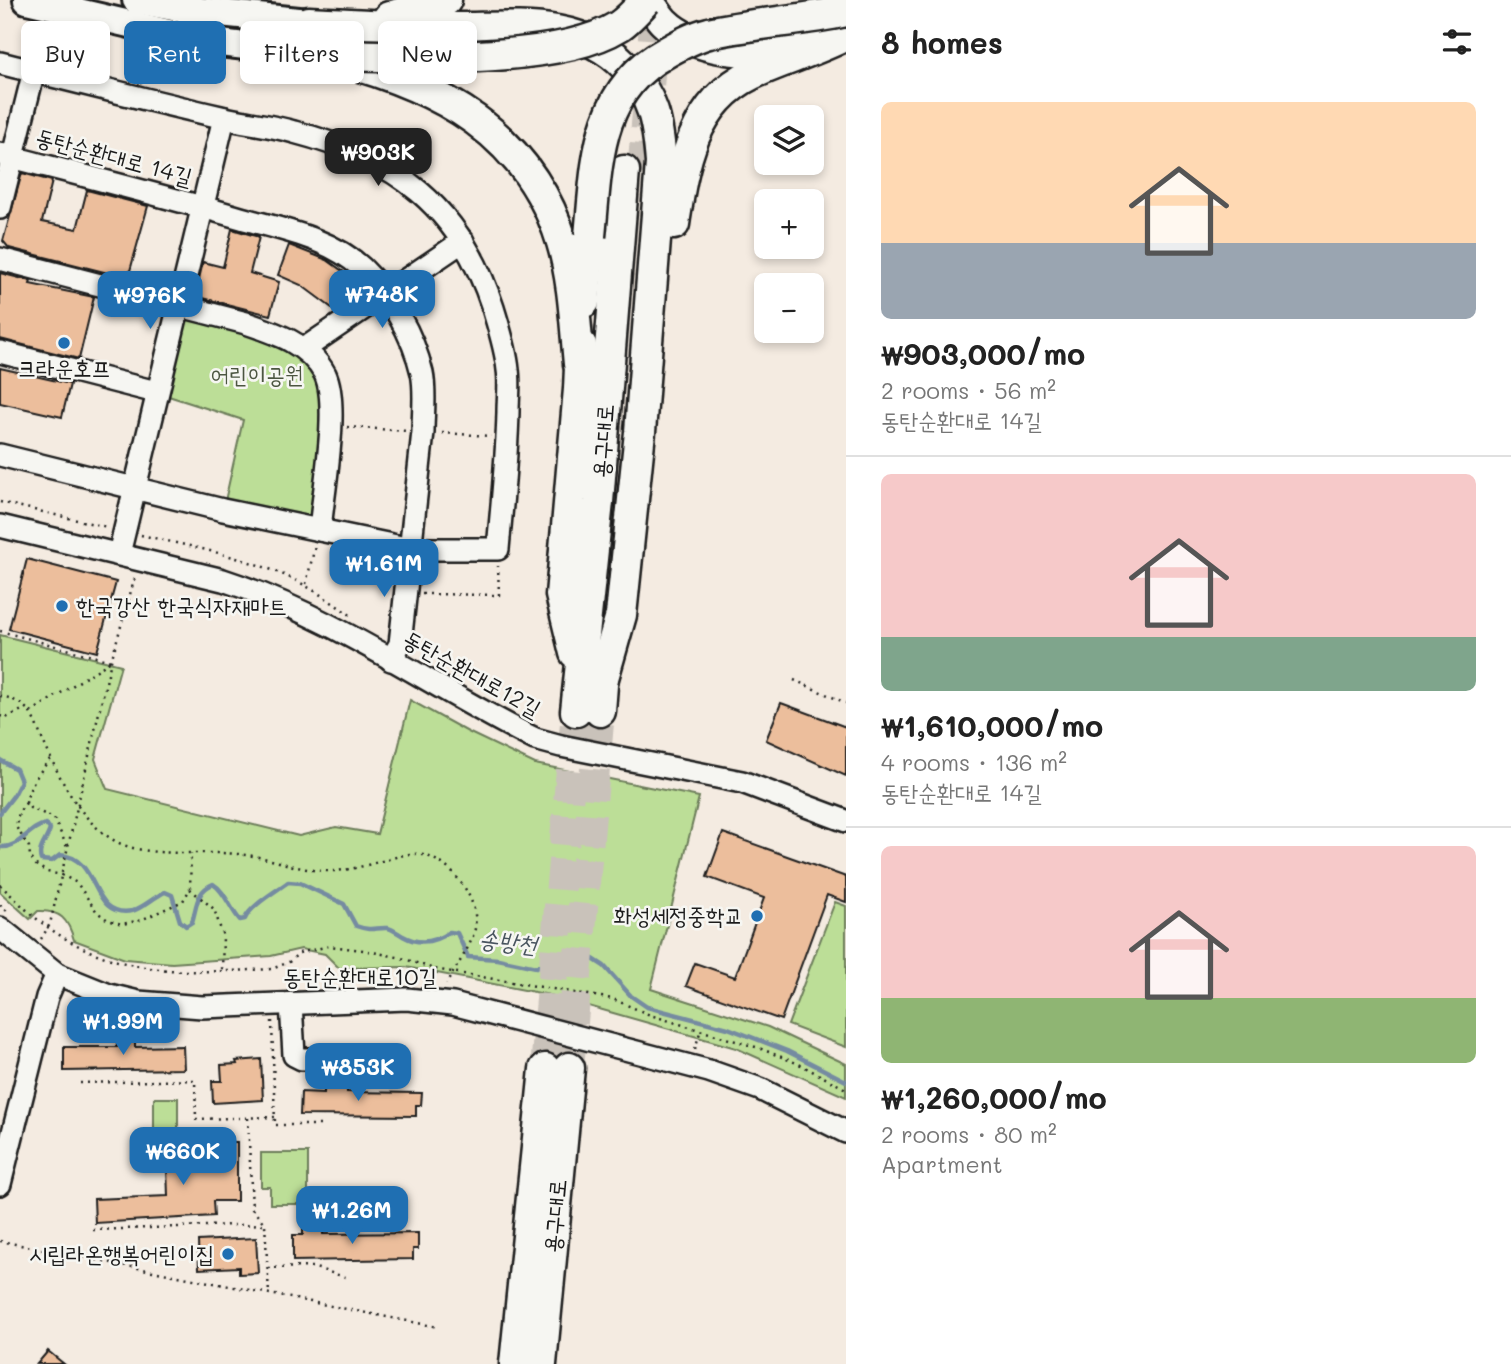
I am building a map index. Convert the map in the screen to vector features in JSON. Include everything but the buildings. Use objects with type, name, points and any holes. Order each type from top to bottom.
[{"type":"highway","points":[[324,21],[396,16],[446,0]]},
{"type":"highway","points":[[364,55],[542,51],[583,42],[620,26],[646,0],[666,23],[691,40],[719,49],[758,51],[792,47],[846,27]]},
{"type":"highway","points":[[591,675],[561,595],[590,236],[602,134],[613,105],[628,81],[647,62],[684,42],[708,33],[811,19],[846,11]]},
{"type":"highway","points":[[364,24],[555,30],[583,37],[615,56],[636,79],[651,103],[659,132],[661,163],[640,432],[621,615],[591,675]]},
{"type":"highway","points":[[640,432],[680,186],[693,135],[716,98],[750,75],[846,36]]},
{"type":"highway","points":[[364,68],[442,97],[486,128],[524,167],[548,205],[562,243],[572,289],[579,364]]},
{"type":"highway","name":"용구대로","points":[[588,711],[633,173]]},
{"type":"highway","name":"용구대로","points":[[515,1364],[557,1069],[541,1364]]},
{"type":"main road","points":[[27,0],[202,41],[240,45]]},
{"type":"main road","points":[[136,0],[189,10],[299,21]]},
{"type":"street","points":[[0,63],[21,68]]},
{"type":"street","name":"동탄순환대로 14길","points":[[0,208],[6,156],[30,84]]},
{"type":"street","points":[[0,455],[133,488],[411,549],[498,549],[507,437],[508,371],[485,282],[463,241],[440,210],[412,185],[377,163],[347,149],[294,132],[223,118],[86,84]]},
{"type":"street","name":"동탄순환대로 14길","points":[[118,554],[223,118]]},
{"type":"street","name":"동탄순환대로 14길","points":[[6,156],[202,207],[326,243],[361,267],[385,294],[409,334],[423,375],[423,432],[411,549],[400,644],[391,660]]},
{"type":"street","points":[[304,349],[463,241]]},
{"type":"street","points":[[0,259],[280,334],[304,349],[325,375],[330,399],[320,530]]},
{"type":"street","points":[[0,352],[156,392]]},
{"type":"street","name":"동탄순환대로12길","points":[[0,526],[223,580],[257,591],[535,739],[742,782],[846,821]]},
{"type":"street","name":"동탄순환대로10길","points":[[5,921],[57,974],[109,995],[148,1004],[202,1007],[407,999],[453,1004],[721,1075],[760,1089],[846,1132]]},
{"type":"street","points":[[0,1184],[47,996],[57,974]]},
{"type":"street","points":[[291,1003],[294,1055],[302,1059],[324,1059]]},
{"type":"path","points":[[0,502],[102,526]]},
{"type":"path","points":[[306,586],[320,530]]},
{"type":"path","points":[[147,537],[265,567],[306,586],[360,621]]},
{"type":"path","points":[[405,594],[499,595],[498,549]]},
{"type":"path","points":[[40,941],[48,928],[111,661],[135,574]]},
{"type":"path","points":[[0,631],[111,661]]},
{"type":"path","points":[[30,713],[111,661]]},
{"type":"path","points":[[794,680],[846,703]]},
{"type":"path","points":[[0,696],[17,702],[30,713],[77,805],[93,824],[114,841],[153,851],[249,855],[323,871],[342,871],[398,856],[419,854],[436,861],[454,874],[465,889],[476,918],[470,944],[444,987]]},
{"type":"path","points":[[0,716],[6,718],[26,708]]},
{"type":"path","points":[[51,758],[27,793],[26,803],[19,813],[16,827],[29,846],[30,856],[36,865],[47,872],[62,873],[77,883],[97,912],[108,920],[122,924],[141,920],[183,901],[190,889],[191,852]]},
{"type":"path","points":[[26,803],[30,808],[54,818],[67,846]]},
{"type":"path","points":[[0,885],[48,928]]},
{"type":"path","points":[[190,889],[214,909],[223,936],[222,971]]},
{"type":"path","points":[[0,905],[5,921]]},
{"type":"path","points":[[272,1021],[275,1125],[321,1125]]},
{"type":"path","points":[[695,1049],[701,1029]]},
{"type":"path","points":[[80,1083],[195,1080],[195,1119],[275,1117]]},
{"type":"path","points":[[248,1118],[251,1209],[265,1224],[270,1294]]},
{"type":"path","points":[[93,1230],[265,1224]]},
{"type":"path","points":[[0,1241],[438,1327]]},
{"type":"path","points":[[268,1268],[312,1267],[348,1278]]},
{"type":"green space","name":"어린이공원","points":[[178,305],[246,323],[325,375],[320,530],[223,510],[243,420],[156,392]]},
{"type":"green space","points":[[0,635],[121,665],[95,759],[107,789],[299,836],[336,827],[377,834],[410,700],[535,764],[699,797],[651,989],[768,1027],[846,1064],[846,1097],[736,1048],[550,995],[406,967],[339,968],[325,954],[301,949],[271,956],[172,963],[125,959],[74,940],[66,921],[57,914],[38,911],[30,919],[0,892]]},
{"type":"green space","points":[[835,902],[846,906],[846,1047],[788,1025]]},
{"type":"green space","points":[[154,1098],[178,1098],[178,1149],[154,1149]]},
{"type":"green space","points":[[261,1153],[308,1153],[308,1204],[270,1204],[270,1187],[261,1187]]},
{"type":"waterway","name":"송방천","points":[[0,760],[16,769],[21,781],[0,813]]},
{"type":"waterway","name":"송방천","points":[[0,847],[13,845],[34,829],[46,824],[50,829],[41,848],[41,860],[52,861],[60,855],[73,858],[82,866],[108,906],[118,911],[136,910],[165,892],[172,895],[180,921],[186,926],[192,922],[200,895],[213,884],[221,891],[240,920],[245,919],[257,904],[288,882],[300,883],[344,904],[356,926],[362,928],[388,928],[421,942],[438,939],[449,932],[457,933],[468,957],[498,959],[536,967],[560,959],[590,957],[604,966],[631,996],[647,1007],[728,1028],[787,1051],[846,1081]]},
{"type":"tunnel","points":[[642,174],[656,0]]},
{"type":"tunnel","points":[[545,1069],[576,711]]},
{"type":"tunnel","points":[[569,1068],[600,711]]},
{"type":"place","name":"크라운호프","points":[[64,343]]},
{"type":"place","name":"한국강산 한국식자재마트","points":[[62,606]]},
{"type":"place","name":"화성세정중학교","points":[[757,916]]},
{"type":"place","name":"시립라온행복어린이집","points":[[228,1254]]}]
